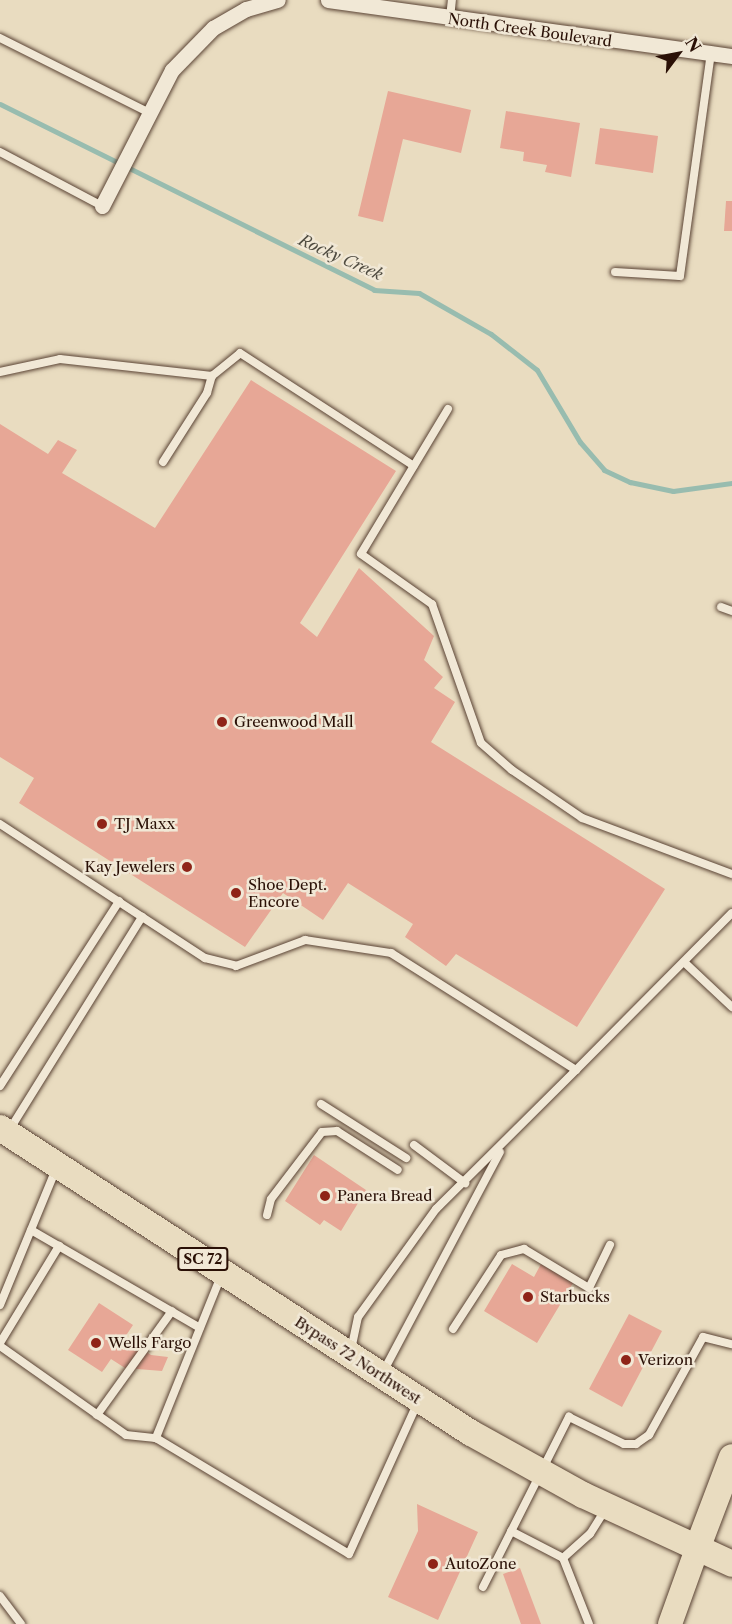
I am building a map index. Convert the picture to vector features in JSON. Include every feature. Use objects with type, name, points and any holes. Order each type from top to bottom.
[{"type":"highway","name":"Bypass 72 Northwest","points":[[4,1130],[419,1401],[541,1473],[608,1507],[732,1564]]},
{"type":"highway","points":[[697,1549],[732,1457]]},
{"type":"main road","points":[[670,1624],[697,1549]]},
{"type":"street","points":[[102,206],[172,70],[213,28],[260,2],[278,0]]},
{"type":"street","name":"North Creek Boulevard","points":[[328,0],[732,56]]},
{"type":"lane","points":[[450,18],[453,0]]},
{"type":"lane","points":[[0,38],[150,113]]},
{"type":"lane","points":[[615,272],[680,276],[711,54]]},
{"type":"lane","points":[[0,152],[102,206]]},
{"type":"lane","points":[[163,462],[207,393],[212,376],[240,353],[414,466]]},
{"type":"lane","points":[[0,372],[60,359],[212,376]]},
{"type":"lane","points":[[448,409],[361,554],[432,604],[481,743],[512,770],[582,818],[732,874]]},
{"type":"lane","points":[[722,607],[732,611]]},
{"type":"lane","points":[[0,824],[205,958],[236,966],[305,940],[391,953],[576,1070]]},
{"type":"lane","points":[[0,1086],[119,901]]},
{"type":"lane","points":[[350,1354],[358,1317],[436,1209],[505,1143],[732,913]]},
{"type":"lane","points":[[4,1130],[142,917]]},
{"type":"lane","points":[[684,962],[732,1007]]},
{"type":"lane","points":[[321,1104],[406,1158]]},
{"type":"lane","points":[[267,1215],[271,1199],[321,1132],[337,1131],[398,1170]]},
{"type":"lane","points":[[381,1376],[505,1143]]},
{"type":"lane","points":[[414,1144],[465,1183]]},
{"type":"lane","points":[[0,1305],[58,1165]]},
{"type":"lane","points":[[31,1230],[200,1328]]},
{"type":"lane","points":[[453,1329],[501,1255],[513,1249],[524,1249],[589,1288],[610,1245]]},
{"type":"lane","points":[[59,1246],[0,1344],[126,1435],[156,1438],[349,1554],[419,1401]]},
{"type":"lane","points":[[156,1438],[223,1272]]},
{"type":"lane","points":[[97,1415],[172,1311]]},
{"type":"lane","points":[[483,1587],[569,1417],[624,1444],[636,1444],[649,1435],[703,1337],[732,1344]]},
{"type":"lane","points":[[563,1558],[590,1534],[608,1507]]},
{"type":"lane","points":[[511,1531],[563,1558],[589,1624]]},
{"type":"lane","points":[[0,1596],[21,1624]]},
{"type":"building","points":[[388,91],[471,110],[461,153],[403,139],[383,222],[358,216]]},
{"type":"building","points":[[506,111],[580,123],[571,177],[545,172],[547,165],[523,161],[524,152],[500,148]]},
{"type":"building","points":[[600,128],[658,136],[653,173],[595,164]]},
{"type":"building","points":[[726,201],[732,201],[732,231],[724,231]]},
{"type":"building","name":"Greenwood Mall","points":[[251,380],[396,471],[300,623],[317,637],[359,568],[434,636],[424,660],[443,677],[434,688],[455,702],[431,742],[665,889],[577,1027],[456,954],[446,966],[405,937],[413,924],[348,883],[323,920],[283,893],[245,947],[19,803],[34,778],[0,757],[0,424],[48,454],[58,440],[77,450],[62,473],[155,528]]},
{"type":"building","name":"Panera Bread","points":[[314,1155],[366,1190],[341,1231],[324,1220],[320,1225],[285,1201]]},
{"type":"building","name":"Starbucks","points":[[512,1264],[534,1277],[541,1264],[573,1283],[537,1343],[484,1311]]},
{"type":"building","name":"Wells Fargo","points":[[99,1303],[133,1325],[125,1337],[151,1355],[168,1357],[162,1371],[125,1368],[111,1359],[102,1372],[68,1350]]},
{"type":"building","name":"Verizon","points":[[629,1314],[662,1331],[622,1407],[589,1389]]},
{"type":"building","name":"AutoZone","points":[[417,1504],[478,1532],[438,1620],[388,1597],[418,1531]]},
{"type":"building","points":[[520,1568],[541,1624],[521,1624],[503,1574]]},
{"type":"waterway","name":"Rocky Creek","points":[[0,104],[374,290],[419,293],[491,334],[537,370],[580,442],[604,470],[630,482],[673,491],[732,483]]},
{"type":"place","name":"Greenwood Mall","points":[[222,722]]},
{"type":"place","name":"TJ Maxx","points":[[102,824]]},
{"type":"place","name":"Kay Jewelers","points":[[187,867]]},
{"type":"place","name":"Shoe Dept. Encore","points":[[236,893]]},
{"type":"place","name":"Panera Bread","points":[[325,1196]]},
{"type":"place","name":"Starbucks","points":[[528,1297]]},
{"type":"place","name":"Wells Fargo","points":[[96,1343]]},
{"type":"place","name":"Verizon","points":[[626,1360]]},
{"type":"place","name":"AutoZone","points":[[433,1564]]}]
